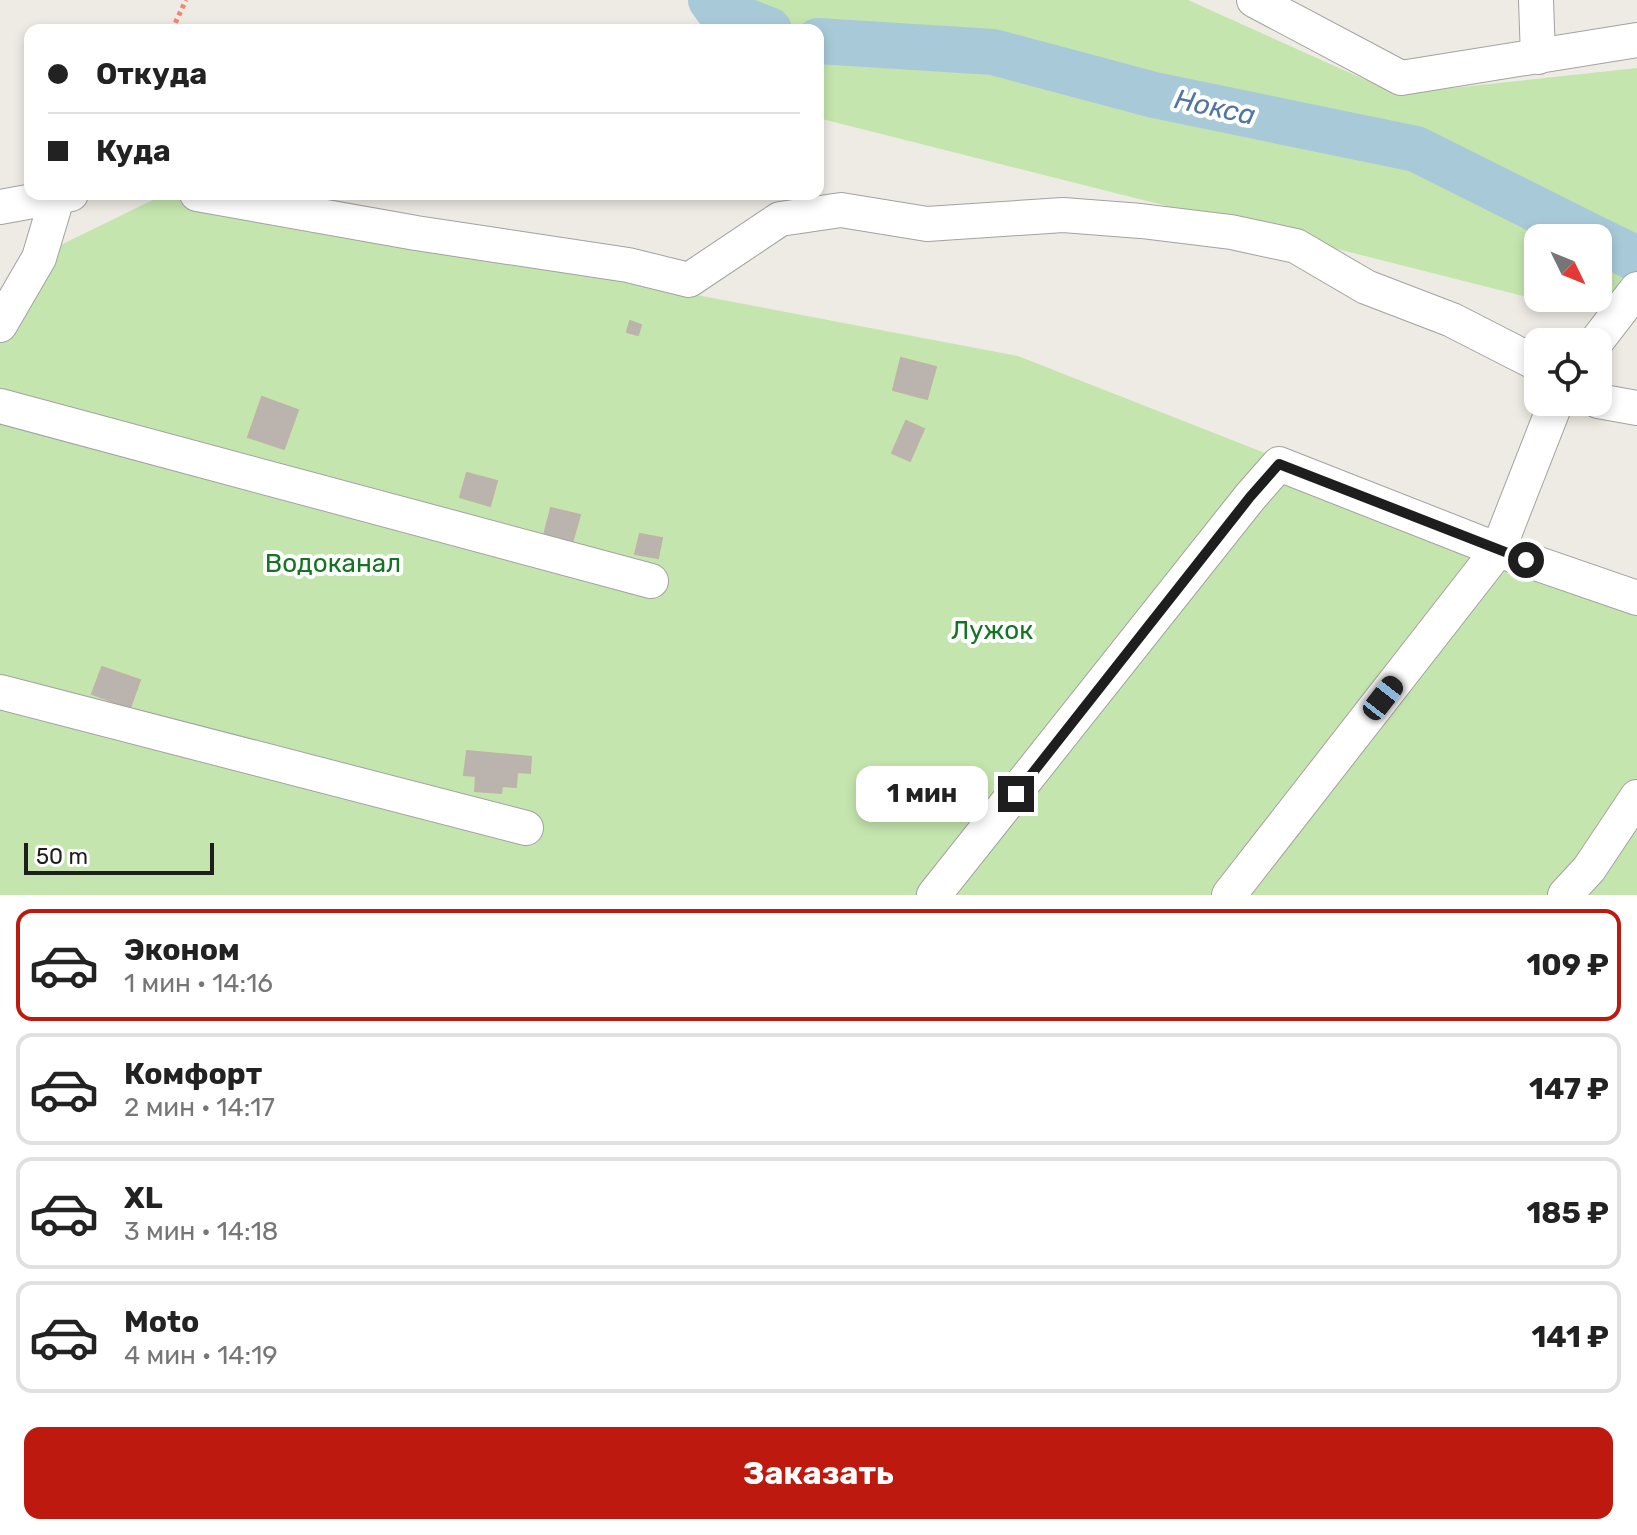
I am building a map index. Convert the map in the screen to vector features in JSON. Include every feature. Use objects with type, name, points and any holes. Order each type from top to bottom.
[{"type":"lane","points":[[1254,0],[1401,78],[1637,40]]},
{"type":"lane","points":[[1536,0],[1538,57]]},
{"type":"lane","points":[[0,207],[41,200]]},
{"type":"lane","points":[[0,325],[39,258],[62,200]]},
{"type":"lane","points":[[233,200],[628,265],[689,280],[780,219],[841,210],[927,224],[1063,215],[1231,232],[1296,246],[1366,287],[1452,320],[1524,357]]},
{"type":"lane","points":[[1607,328],[1636,290]]},
{"type":"lane","points":[[1612,404],[1637,408]]},
{"type":"lane","points":[[0,406],[651,581]]},
{"type":"lane","points":[[1229,895],[1498,550],[1551,416]]},
{"type":"lane","points":[[934,895],[1279,464],[1498,550],[1637,598]]},
{"type":"lane","points":[[0,692],[526,828]]},
{"type":"lane","points":[[1565,895],[1589,869],[1637,797]]},
{"type":"path","points":[[175,24],[186,0]]},
{"type":"green space","points":[[692,0],[1188,0],[1397,94],[1637,68],[1637,312],[1612,311],[1612,224],[1524,224],[1524,296],[824,120],[824,24],[710,24]]},
{"type":"green space","points":[[153,200],[197,200],[1018,356],[1637,599],[1637,895],[0,895],[0,313],[32,259]]},
{"type":"building","points":[[630,321],[641,325],[638,335],[627,332]]},
{"type":"building","points":[[901,358],[936,367],[927,399],[893,390]]},
{"type":"building","points":[[262,397],[298,410],[284,449],[248,437]]},
{"type":"building","points":[[906,421],[924,429],[910,461],[892,453]]},
{"type":"building","points":[[467,473],[497,481],[490,506],[460,497]]},
{"type":"building","points":[[551,508],[580,515],[572,543],[544,535]]},
{"type":"building","points":[[640,534],[662,538],[658,558],[635,554]]},
{"type":"building","points":[[102,667],[140,680],[130,708],[92,694]]},
{"type":"building","points":[[467,751],[531,757],[530,773],[517,772],[516,787],[502,786],[501,793],[475,791],[476,776],[464,775]]},
{"type":"waterway","name":"Нокса","points":[[711,0],[719,11],[753,24]]},
{"type":"waterway","name":"Нокса","points":[[824,41],[993,52],[1154,95],[1416,149],[1566,224]]},
{"type":"waterway","name":"Нокса","points":[[1612,247],[1637,259]]},
{"type":"route","points":[[1016,794],[1279,464],[1526,560]]},
{"type":"park label","name":"Водоканал","points":[[333,563]]},
{"type":"park label","name":"Лужок","points":[[992,630]]}]
